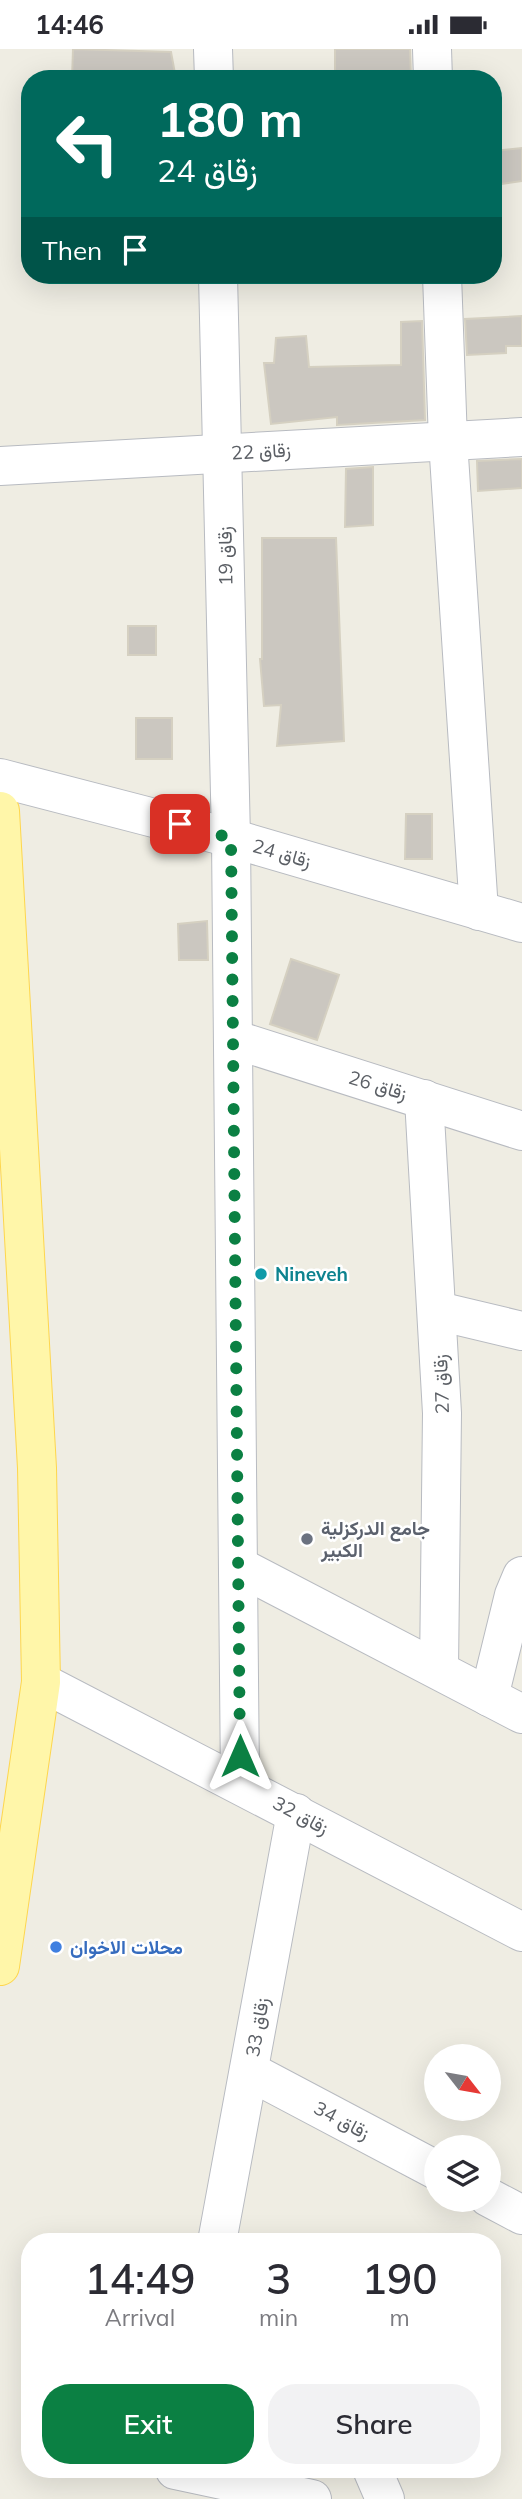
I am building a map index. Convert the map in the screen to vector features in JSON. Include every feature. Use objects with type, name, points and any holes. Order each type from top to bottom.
[{"type":"main road","points":[[0,811],[37,1468],[41,1682],[0,1966]]},
{"type":"street","points":[[213,49],[214,70]]},
{"type":"street","points":[[432,49],[433,70]]},
{"type":"street","name":"زقاق 19","points":[[218,284],[231,838],[240,1783]]},
{"type":"street","points":[[442,284],[449,441],[479,911]]},
{"type":"street","name":"زقاق 22","points":[[0,466],[522,437]]},
{"type":"street","name":"زقاق 24","points":[[0,778],[231,838],[522,923]]},
{"type":"street","name":"زقاق 26","points":[[233,1039],[522,1131]]},
{"type":"street","name":"زقاق 27","points":[[424,1099],[442,1413],[439,1670]]},
{"type":"street","points":[[438,1311],[522,1331]]},
{"type":"street","points":[[238,1566],[506,1705],[514,1595],[522,1576]]},
{"type":"street","name":"زقاق 32","points":[[41,1682],[296,1812],[522,1932]]},
{"type":"street","name":"زقاق 33","points":[[219,2233],[296,1812]]},
{"type":"street","name":"زقاق 34","points":[[249,2071],[424,2163]]},
{"type":"street","points":[[501,2204],[522,2215]]},
{"type":"street","points":[[170,2499],[174,2478]]},
{"type":"street","points":[[213,2478],[312,2499]]},
{"type":"street","points":[[376,2478],[385,2499]]},
{"type":"building","points":[[73,49],[171,52],[174,70],[72,70]]},
{"type":"building","points":[[335,49],[410,49],[411,70],[335,70]]},
{"type":"building","points":[[522,148],[522,181],[502,184],[502,150]]},
{"type":"building","points":[[522,316],[522,346],[506,346],[506,353],[467,355],[465,319]]},
{"type":"building","points":[[422,321],[425,420],[337,425],[337,417],[271,424],[264,363],[274,363],[276,338],[306,336],[309,367],[401,365],[401,322]]},
{"type":"building","points":[[522,459],[522,488],[478,491],[477,461]]},
{"type":"building","points":[[373,467],[373,525],[345,527],[346,469]]},
{"type":"building","points":[[262,538],[336,538],[344,741],[277,746],[281,705],[264,706],[260,659]]},
{"type":"building","points":[[128,626],[156,626],[156,655],[128,655]]},
{"type":"building","points":[[136,718],[172,718],[172,759],[136,759]]},
{"type":"building","points":[[406,814],[432,814],[432,859],[405,859]]},
{"type":"building","points":[[207,921],[208,960],[179,960],[178,924]]},
{"type":"building","points":[[291,959],[339,975],[317,1040],[270,1024]]},
{"type":"place","name":"Nineveh","points":[[261,1274]]},
{"type":"place","name":"جامع الدركزلية الكبير","points":[[307,1539]]},
{"type":"place","name":"محلات الاخوان","points":[[56,1947]]},
{"type":"route","points":[[180,824],[231,838],[240,1756]]}]
